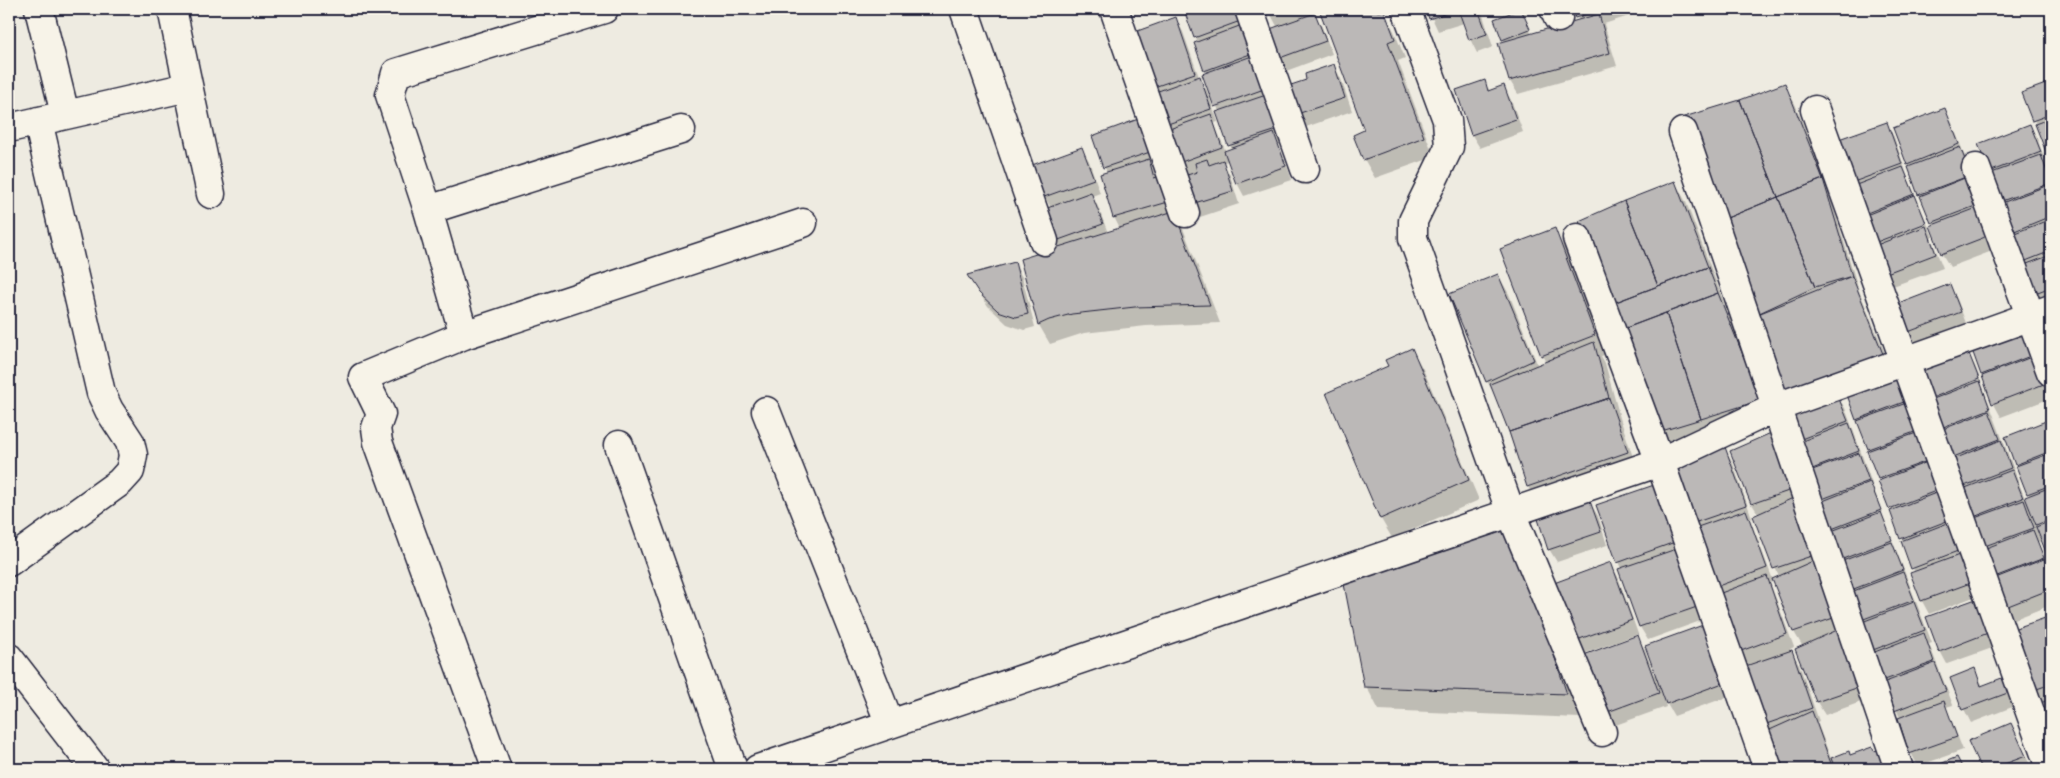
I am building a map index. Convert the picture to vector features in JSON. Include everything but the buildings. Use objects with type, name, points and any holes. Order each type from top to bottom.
[{"type":"street","points":[[39,9],[65,114]]},
{"type":"street","points":[[172,9],[211,194]]},
{"type":"street","points":[[464,335],[428,210],[390,95],[396,73],[604,9]]},
{"type":"street","points":[[964,9],[1044,240]]},
{"type":"street","points":[[1114,9],[1185,212]]},
{"type":"street","points":[[1249,9],[1304,169]]},
{"type":"street","points":[[1406,9],[1447,120],[1449,147],[1413,220],[1412,238],[1512,513],[1602,732]]},
{"type":"street","points":[[9,128],[188,87]]},
{"type":"street","points":[[1816,110],[1885,302],[2046,766]]},
{"type":"street","points":[[9,562],[120,482],[130,470],[133,455],[130,442],[109,410],[102,393],[38,120]]},
{"type":"street","points":[[428,210],[681,130]]},
{"type":"street","points":[[1683,132],[1899,769]]},
{"type":"street","points":[[1976,168],[2041,312],[2051,372]]},
{"type":"street","points":[[497,769],[378,442],[376,428],[380,414],[363,377],[464,335],[803,223]]},
{"type":"street","points":[[1576,238],[1660,462],[1768,769]]},
{"type":"street","points":[[758,769],[1660,462],[1777,407],[2041,312]]},
{"type":"street","points":[[766,411],[890,724]]},
{"type":"street","points":[[619,445],[733,769]]},
{"type":"street","points":[[9,658],[95,769]]}]
